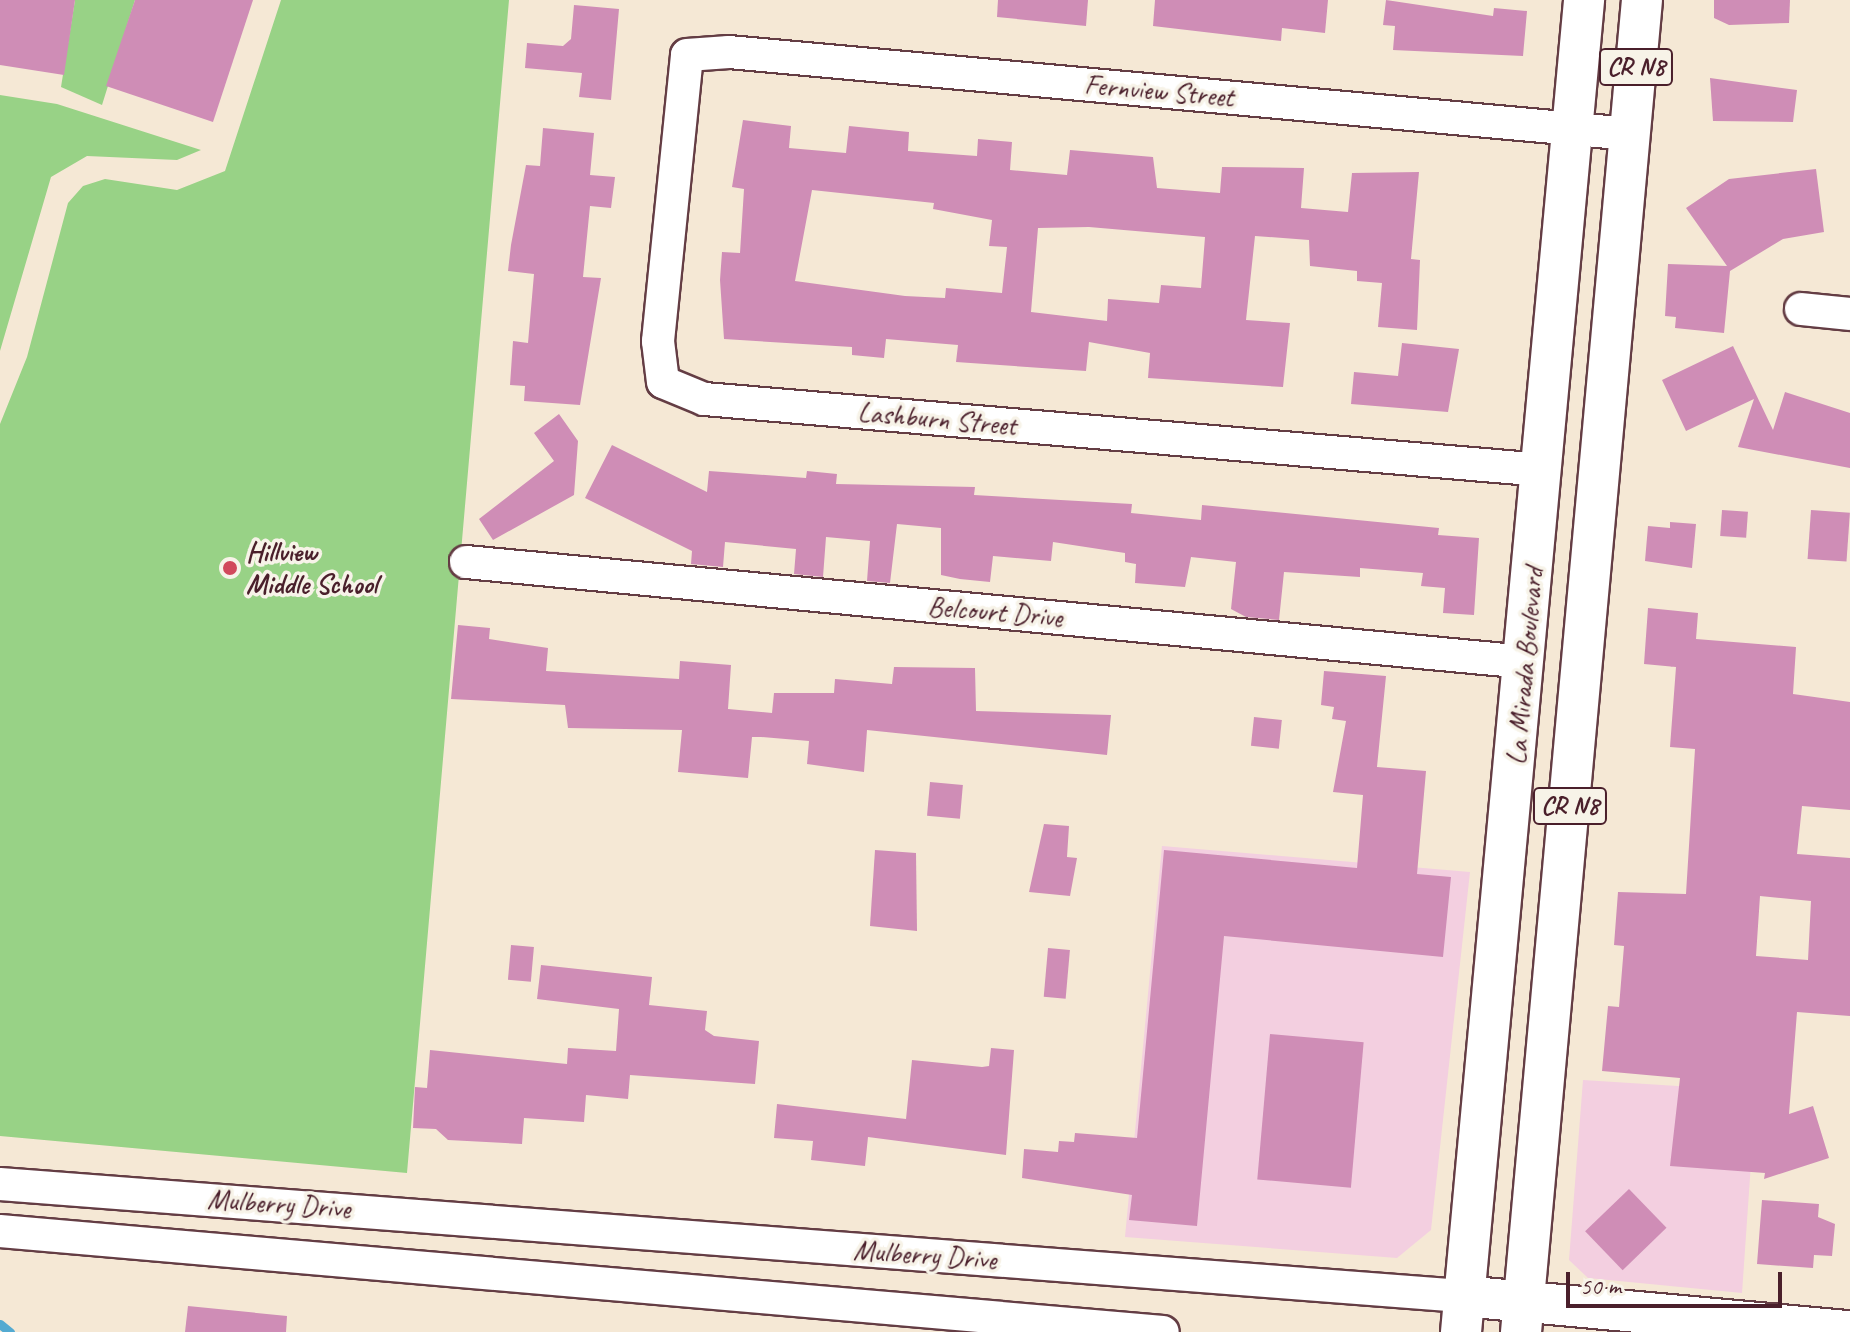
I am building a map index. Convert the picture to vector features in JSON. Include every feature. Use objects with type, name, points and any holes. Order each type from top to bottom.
[{"type":"main road","name":"La Mirada Boulevard","points":[[1462,1314],[1543,470],[1584,0]]},
{"type":"main road","name":"La Mirada Boulevard","points":[[1522,1316],[1642,0]]},
{"type":"main road","name":"Mulberry Drive","points":[[1462,1314],[1850,1331]]},
{"type":"street","name":"Fernview Street","points":[[687,55],[729,52],[1630,134]]},
{"type":"street","name":"Lashburn Street","points":[[687,55],[658,341],[663,382],[704,399],[1543,470]]},
{"type":"street","points":[[1801,309],[1850,314]]},
{"type":"street","name":"Belcourt Drive","points":[[466,562],[1525,662]]},
{"type":"street","name":"Mulberry Drive","points":[[0,1184],[132,1193],[1462,1314]]},
{"type":"street","points":[[132,1193],[133,1243]]},
{"type":"street","name":"Mulberry Drive","points":[[0,1231],[1163,1332]]},
{"type":"shaded area","points":[[1162,846],[1470,872],[1431,1230],[1397,1258],[1125,1237]]},
{"type":"shaded area","points":[[1583,1080],[1756,1091],[1742,1293],[1588,1278],[1569,1260]]},
{"type":"green space","points":[[75,0],[135,0],[102,105],[61,87]]},
{"type":"green space","name":"Hillview Middle School","points":[[281,0],[509,0],[407,1173],[0,1136],[0,424],[27,357],[68,203],[83,186],[105,179],[177,190],[225,171]]},
{"type":"green space","points":[[0,95],[57,104],[201,150],[177,160],[87,156],[51,177],[0,351]]},
{"type":"building","points":[[0,0],[75,0],[64,75],[0,65]]},
{"type":"building","points":[[135,0],[253,0],[213,122],[106,86]]},
{"type":"building","points":[[998,0],[1088,0],[1086,26],[997,17]]},
{"type":"building","points":[[1155,0],[1328,0],[1325,33],[1282,28],[1281,41],[1153,26]]},
{"type":"building","points":[[1386,0],[1493,16],[1494,8],[1527,11],[1523,56],[1393,50],[1395,26],[1383,25]]},
{"type":"building","points":[[1714,0],[1790,0],[1789,23],[1729,25],[1714,18]]},
{"type":"building","points":[[574,5],[619,9],[611,100],[579,97],[582,73],[525,68],[527,43],[563,46],[571,39]]},
{"type":"building","points":[[1710,78],[1797,90],[1793,122],[1713,121]]},
{"type":"building","points":[[743,120],[791,126],[789,148],[846,153],[849,126],[909,132],[908,151],[977,156],[978,139],[1012,142],[1010,170],[1067,175],[1070,150],[1153,157],[1157,188],[1220,193],[1222,167],[1304,168],[1301,208],[1348,212],[1352,173],[1419,172],[1411,259],[1420,260],[1417,330],[1378,327],[1382,283],[1357,281],[1357,271],[1310,266],[1309,240],[1255,236],[1246,320],[1290,323],[1283,387],[1148,378],[1150,353],[1089,342],[1086,371],[956,362],[958,345],[886,339],[884,358],[852,355],[852,347],[724,339],[720,280],[722,252],[740,253],[744,189],[732,187]],"holes":[[[812,190],[934,203],[933,209],[992,220],[989,246],[1007,247],[1002,293],[946,288],[945,298],[905,296],[795,281]],[[1089,227],[1205,237],[1201,288],[1161,285],[1159,303],[1108,299],[1107,321],[1031,312],[1038,228]]]},
{"type":"building","points":[[543,128],[594,133],[590,175],[615,177],[611,208],[590,206],[583,277],[601,278],[580,405],[524,401],[525,386],[510,385],[513,341],[528,343],[534,274],[508,271],[511,245],[526,165],[540,166]]},
{"type":"building","points":[[1816,169],[1824,232],[1783,239],[1730,271],[1724,333],[1675,328],[1676,317],[1665,316],[1668,264],[1727,266],[1686,208],[1729,179]]},
{"type":"building","points":[[1402,343],[1459,349],[1448,412],[1351,404],[1354,372],[1398,376]]},
{"type":"building","points":[[1733,346],[1773,430],[1785,392],[1850,413],[1850,468],[1738,447],[1754,399],[1686,431],[1662,380]]},
{"type":"building","points":[[559,414],[578,441],[574,495],[493,540],[479,519],[554,461],[534,433]]},
{"type":"building","points":[[612,445],[707,492],[709,471],[806,478],[807,471],[837,474],[836,484],[975,487],[974,495],[1132,504],[1131,513],[1201,520],[1202,505],[1439,528],[1438,535],[1479,538],[1474,615],[1443,613],[1445,588],[1421,586],[1423,573],[1360,568],[1360,577],[1284,572],[1279,620],[1246,617],[1231,609],[1236,562],[1191,557],[1185,587],[1135,583],[1136,564],[1125,562],[1125,553],[1053,542],[1051,561],[993,556],[990,582],[960,579],[941,575],[941,528],[897,524],[890,583],[867,581],[870,541],[826,537],[823,577],[794,574],[796,549],[725,542],[723,567],[691,564],[692,551],[585,498]]},
{"type":"building","points":[[1722,510],[1748,512],[1746,538],[1720,536]]},
{"type":"building","points":[[1811,510],[1850,513],[1846,562],[1808,559]]},
{"type":"building","points":[[1670,522],[1696,524],[1692,568],[1645,561],[1648,526],[1670,528]]},
{"type":"building","points":[[1648,608],[1698,613],[1696,639],[1796,647],[1793,694],[1850,702],[1850,810],[1802,806],[1797,854],[1850,858],[1850,1016],[1797,1012],[1789,1114],[1813,1106],[1829,1158],[1764,1179],[1765,1173],[1670,1166],[1680,1078],[1602,1071],[1608,1006],[1619,1007],[1624,946],[1614,945],[1618,892],[1686,894],[1695,749],[1670,747],[1676,667],[1644,664]],"holes":[[[1760,896],[1811,901],[1808,960],[1756,956]]]},
{"type":"building","points":[[458,625],[490,628],[489,639],[548,648],[546,671],[679,679],[680,661],[731,665],[728,709],[772,713],[774,693],[834,693],[835,679],[892,684],[894,667],[975,668],[976,711],[1111,715],[1107,755],[867,730],[864,772],[807,764],[809,741],[752,737],[748,778],[678,772],[682,730],[568,728],[565,705],[451,699]]},
{"type":"building","points":[[1324,671],[1386,676],[1377,767],[1426,771],[1417,874],[1451,877],[1443,957],[1224,936],[1197,1226],[1129,1220],[1132,1195],[1022,1178],[1024,1149],[1058,1152],[1059,1141],[1074,1142],[1075,1133],[1137,1138],[1164,850],[1357,868],[1363,795],[1333,792],[1346,721],[1332,719],[1334,707],[1321,705]]},
{"type":"building","points":[[1254,717],[1282,720],[1279,749],[1251,746]]},
{"type":"building","points":[[930,782],[963,785],[960,819],[927,816]]},
{"type":"building","points":[[1044,824],[1069,826],[1067,857],[1077,858],[1070,896],[1029,892]]},
{"type":"building","points":[[875,850],[916,853],[917,931],[870,926]]},
{"type":"building","points":[[511,945],[534,947],[531,982],[508,980]]},
{"type":"building","points":[[1048,948],[1070,950],[1066,999],[1044,997]]},
{"type":"building","points":[[541,965],[652,977],[649,1005],[707,1011],[705,1030],[714,1036],[759,1041],[755,1084],[630,1075],[628,1099],[586,1095],[584,1122],[524,1118],[522,1144],[448,1140],[436,1129],[413,1128],[415,1087],[427,1088],[430,1050],[567,1064],[568,1048],[616,1051],[619,1009],[537,999]]},
{"type":"building","points":[[1270,1034],[1364,1042],[1351,1188],[1257,1179]]},
{"type":"building","points":[[991,1048],[1014,1050],[1006,1155],[868,1137],[865,1166],[811,1160],[813,1141],[774,1138],[777,1104],[906,1119],[912,1060],[989,1066]]},
{"type":"building","points":[[1629,1189],[1667,1228],[1623,1270],[1585,1231]]},
{"type":"building","points":[[1762,1200],[1819,1204],[1818,1217],[1835,1224],[1832,1256],[1814,1255],[1813,1268],[1757,1264]]},
{"type":"building","points":[[188,1306],[287,1316],[286,1332],[185,1332]]},
{"type":"waterway","points":[[0,1324],[10,1332]]},
{"type":"place","name":"Hillview Middle School","points":[[230,568]]}]
